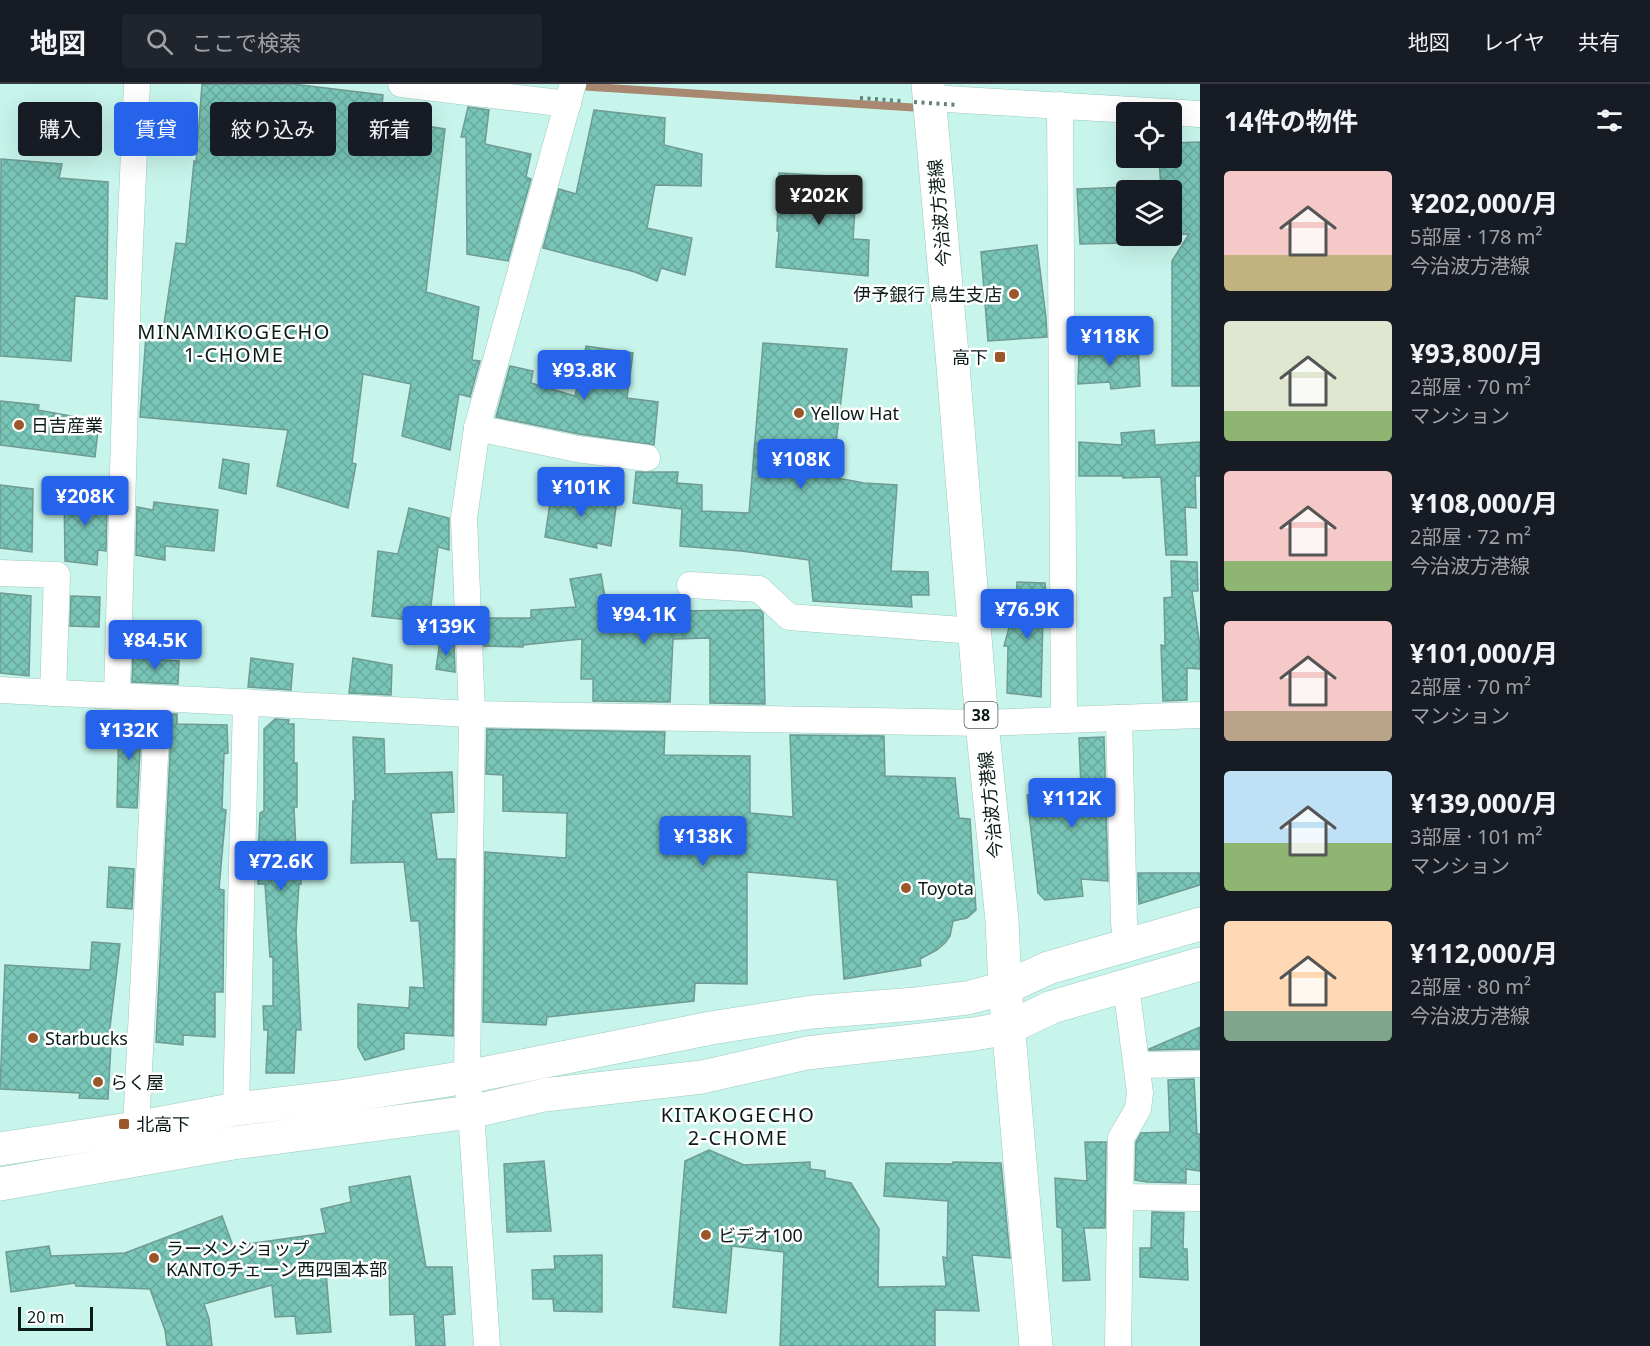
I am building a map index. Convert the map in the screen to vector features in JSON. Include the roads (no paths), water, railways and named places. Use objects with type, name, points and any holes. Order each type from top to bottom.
[{"type":"street","points":[[117,696],[128,288],[137,84]]},
{"type":"street","points":[[401,84],[571,94],[477,428],[464,518],[472,714],[467,1077],[487,1346]]},
{"type":"street","points":[[938,96],[1200,114]]},
{"type":"street","name":"今治波方港線","points":[[938,96],[952,354],[981,723],[1002,920],[1008,1028],[1036,1346]]},
{"type":"street","points":[[1060,105],[1064,720]]},
{"type":"street","points":[[477,428],[577,449],[647,458]]},
{"type":"street","points":[[0,573],[57,575],[53,693]]},
{"type":"street","points":[[690,585],[759,590],[789,617],[975,631]]},
{"type":"street","points":[[0,690],[472,714],[981,723],[1200,715]]},
{"type":"street","points":[[136,1128],[158,698]]},
{"type":"street","points":[[236,1109],[246,702]]},
{"type":"street","points":[[1119,718],[1124,923],[1127,945]]},
{"type":"street","points":[[0,1149],[136,1128],[236,1109],[339,1097],[467,1077],[711,1028],[812,1012],[968,998],[1005,988],[1048,968],[1200,924]]},
{"type":"street","points":[[0,1184],[233,1143],[471,1112],[543,1095],[702,1077],[807,1053],[1008,1028],[1052,1007],[1200,964]]},
{"type":"street","points":[[1118,1346],[1121,1138],[1138,1110],[1140,1093],[1126,986]]},
{"type":"street","points":[[1137,1065],[1200,1064]]},
{"type":"street","points":[[1121,1197],[1200,1198]]},
{"type":"waterway","points":[[577,86],[921,108]]},
{"type":"place","name":"伊予銀行 鳥生支店","points":[[1014,294]]},
{"type":"place","name":"高下","points":[[1000,357]]},
{"type":"place","name":"Yellow Hat","points":[[799,413]]},
{"type":"place","name":"日吉産業","points":[[19,425]]},
{"type":"place","name":"Toyota","points":[[906,888]]},
{"type":"place","name":"Starbucks","points":[[33,1038]]},
{"type":"place","name":"らく屋","points":[[98,1082]]},
{"type":"place","name":"北高下","points":[[124,1124]]},
{"type":"place","name":"ビデオ100","points":[[706,1235]]},
{"type":"place","name":"ラーメンショップ KANTOチェーン西四国本部","points":[[154,1258]]},
{"type":"district","name":"MINAMIKOGECHO 1-CHOME","points":[[234,342]]},
{"type":"district","name":"KITAKOGECHO 2-CHOME","points":[[738,1126]]}]
